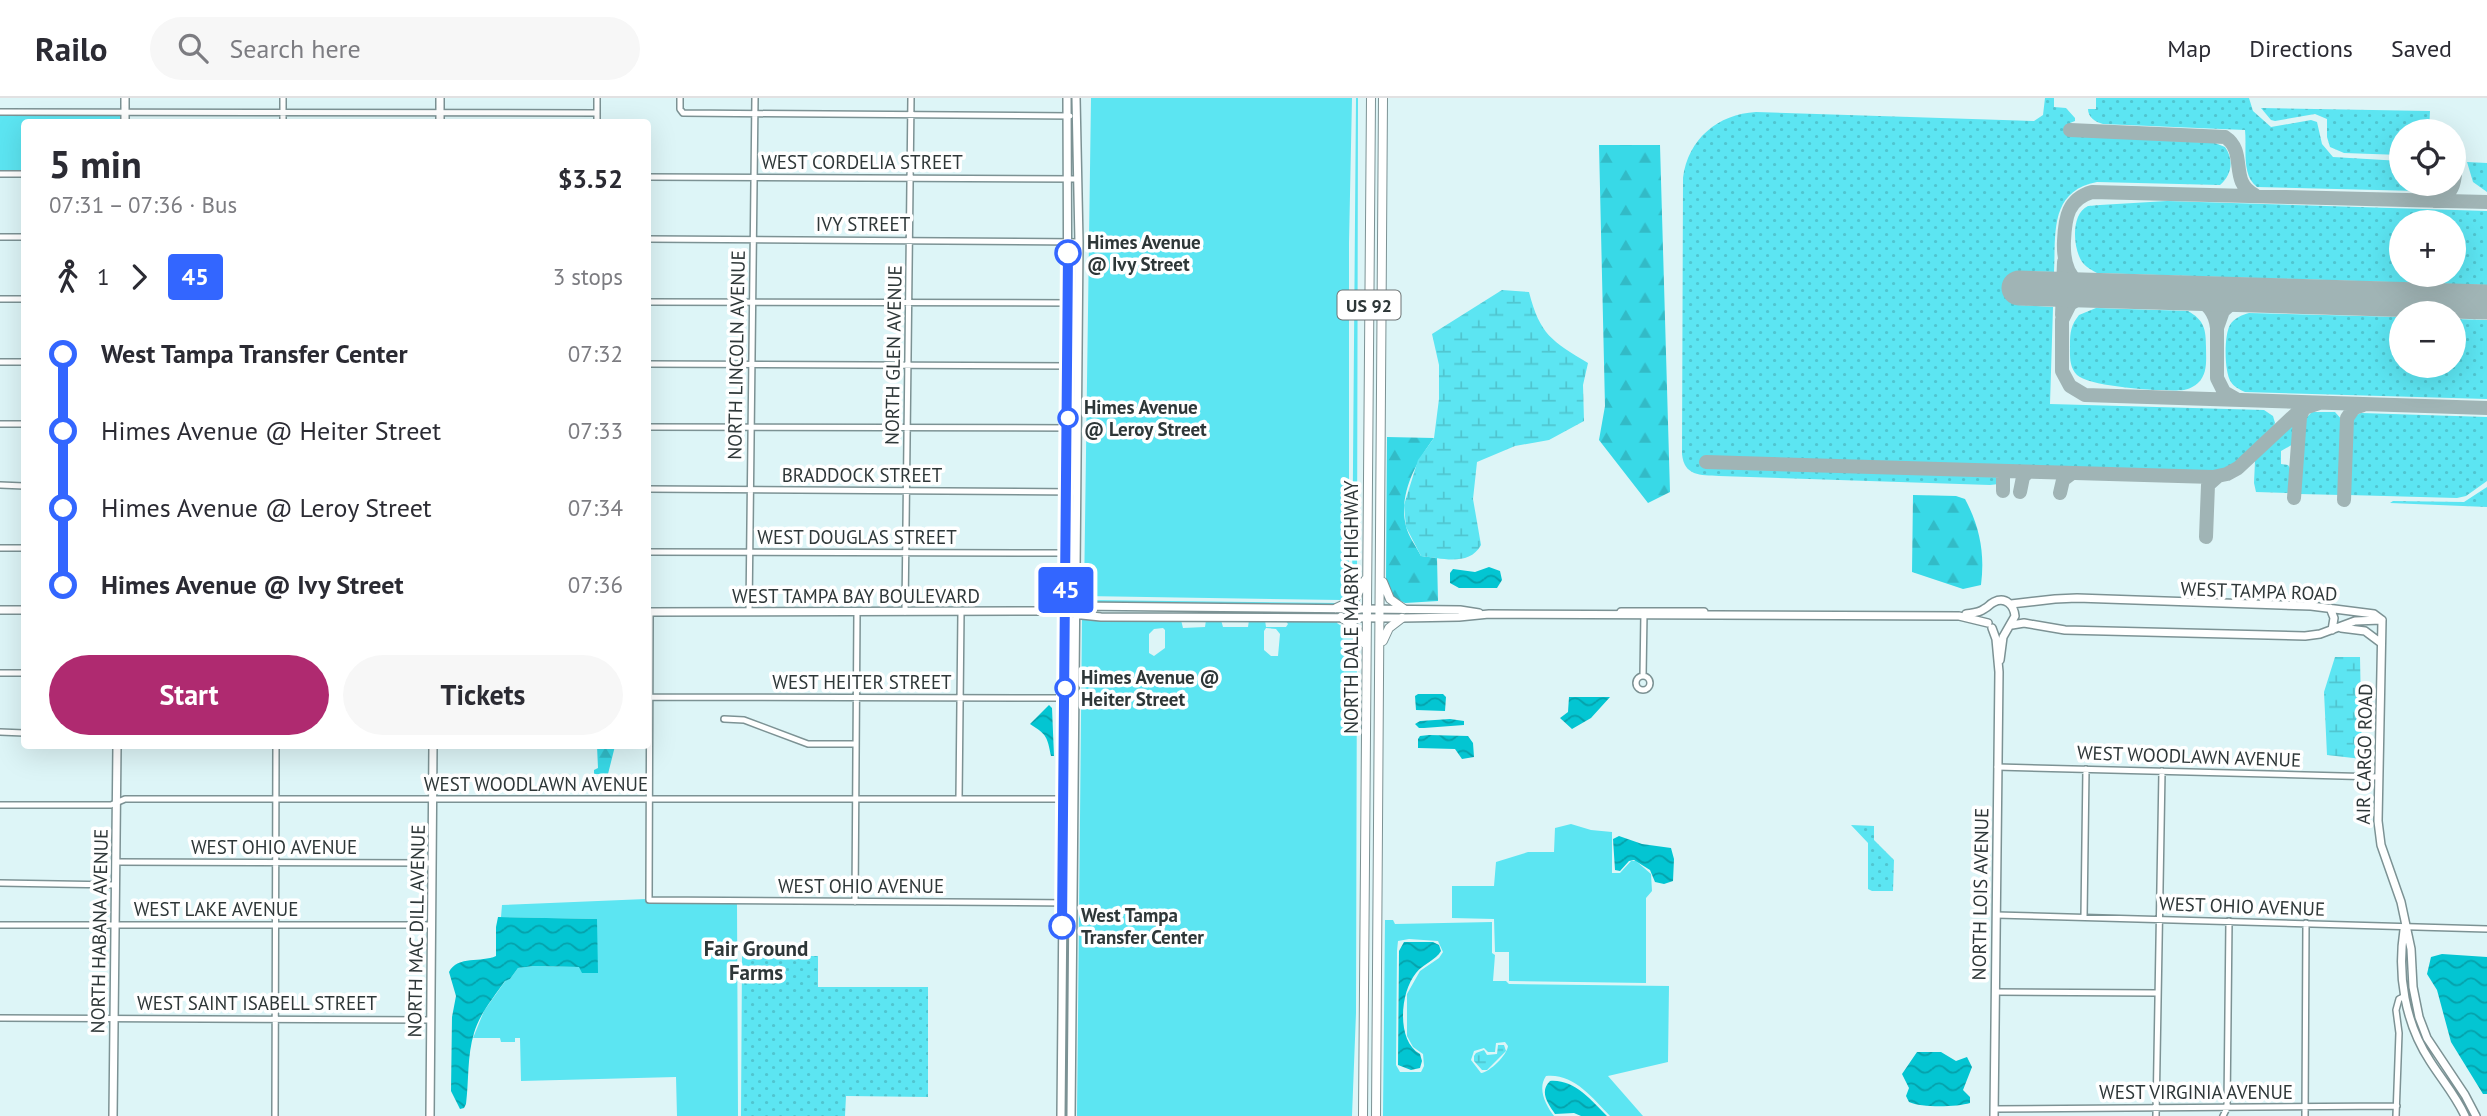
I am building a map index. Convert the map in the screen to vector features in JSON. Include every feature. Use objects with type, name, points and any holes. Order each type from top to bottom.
[{"type":"main road","name":"NORTH DALE MABRY HIGHWAY","points":[[1363,1116],[1371,98]]},
{"type":"main road","name":"NORTH DALE MABRY HIGHWAY","points":[[1376,1116],[1383,98]]},
{"type":"main road","points":[[1368,343],[1381,343]]},
{"type":"main road","points":[[1380,647],[1389,628],[1403,614],[1390,599],[1381,576]]},
{"type":"main road","points":[[1336,608],[1355,599],[1367,578]]},
{"type":"main road","points":[[1341,617],[1356,628],[1366,647]]},
{"type":"main road","points":[[1364,933],[1377,934]]},
{"type":"street","points":[[125,98],[125,119]]},
{"type":"street","points":[[283,98],[283,119]]},
{"type":"street","points":[[440,98],[440,119]]},
{"type":"street","points":[[597,98],[597,119]]},
{"type":"street","points":[[680,98],[680,109],[683,113],[1076,116]]},
{"type":"street","name":"NORTH LINCOLN AVENUE","points":[[749,611],[755,98]]},
{"type":"street","name":"NORTH GLEN AVENUE","points":[[905,612],[911,98]]},
{"type":"street","points":[[1061,1116],[1068,428],[1067,98]]},
{"type":"street","points":[[1071,1116],[1079,242],[1076,98]]},
{"type":"street","points":[[0,112],[597,113]]},
{"type":"street","points":[[0,174],[21,174]]},
{"type":"street","name":"WEST CORDELIA STREET","points":[[651,177],[1076,178]]},
{"type":"street","points":[[0,237],[21,237]]},
{"type":"street","name":"IVY STREET","points":[[651,239],[1079,242]]},
{"type":"street","points":[[0,299],[21,299]]},
{"type":"street","points":[[651,302],[1078,303]]},
{"type":"street","points":[[1068,340],[1078,340]]},
{"type":"street","points":[[0,362],[21,362]]},
{"type":"street","points":[[651,364],[1077,366]]},
{"type":"street","points":[[0,424],[21,424]]},
{"type":"street","points":[[651,427],[1077,428]]},
{"type":"street","points":[[0,485],[21,486]]},
{"type":"street","name":"BRADDOCK STREET","points":[[651,489],[1077,492]]},
{"type":"street","points":[[0,548],[21,548]]},
{"type":"street","name":"WEST DOUGLAS STREET","points":[[651,552],[1067,552]]},
{"type":"street","points":[[1076,590],[1086,603],[1101,607]]},
{"type":"street","name":"WEST TAMPA ROAD","points":[[2011,604],[2064,598],[2330,608],[2374,614],[2382,620]]},
{"type":"street","points":[[2000,600],[2011,604],[2015,613],[2010,626],[2000,630],[1990,625],[1985,615],[1993,602],[2000,600]]},
{"type":"street","name":"WEST TAMPA BAY BOULEVARD","points":[[651,612],[1065,611],[1075,606],[1336,608],[1366,613]]},
{"type":"street","points":[[1139,607],[1139,617]]},
{"type":"street","points":[[1219,608],[1219,617]]},
{"type":"street","points":[[1275,608],[1275,617]]},
{"type":"street","points":[[1293,608],[1293,617]]},
{"type":"street","name":"WEST TAMPA BAY BOULEVARD","points":[[1959,616],[1987,608]]},
{"type":"street","points":[[2330,608],[2336,629],[2365,631],[2381,643]]},
{"type":"street","points":[[0,610],[21,610]]},
{"type":"street","name":"WEST TAMPA BAY BOULEVARD","points":[[1065,611],[1075,616],[1139,617],[1341,617],[1366,613],[1959,616],[1990,625]]},
{"type":"street","points":[[855,902],[857,612]]},
{"type":"street","points":[[959,799],[961,612]]},
{"type":"street","points":[[1643,676],[1644,614]]},
{"type":"street","name":"WEST TAMPA ROAD","points":[[2010,626],[2024,623],[2054,629],[2305,636],[2336,629],[2355,621],[2382,620]]},
{"type":"street","name":"AIR CARGO ROAD","points":[[2382,620],[2378,821],[2381,845],[2401,902],[2411,948],[2415,1003],[2423,1029],[2476,1116]]},
{"type":"street","name":"NORTH LOIS AVENUE","points":[[1990,625],[1996,639],[1998,672],[1994,1112]]},
{"type":"street","name":"NORTH LOIS AVENUE","points":[[1998,672],[2003,639],[2010,626]]},
{"type":"street","points":[[0,673],[21,673]]},
{"type":"street","name":"WEST HEITER STREET","points":[[651,697],[1075,698]]},
{"type":"street","points":[[724,719],[744,720],[808,744],[855,744]]},
{"type":"street","points":[[0,732],[21,733]]},
{"type":"street","name":"NORTH HABANA AVENUE","points":[[113,1116],[117,749]]},
{"type":"street","points":[[275,1116],[276,749]]},
{"type":"street","name":"NORTH MAC DILL AVENUE","points":[[430,1116],[433,749]]},
{"type":"street","points":[[649,749],[649,798]]},
{"type":"street","name":"WEST WOODLAWN AVENUE","points":[[1997,767],[2379,777]]},
{"type":"street","points":[[2084,917],[2086,769]]},
{"type":"street","points":[[2155,1116],[2162,771]]},
{"type":"street","name":"WEST OHIO AVENUE","points":[[649,798],[649,900],[1073,903]]},
{"type":"street","name":"WEST WOODLAWN AVENUE","points":[[0,805],[111,806],[125,799],[1074,799]]},
{"type":"street","name":"WEST OHIO AVENUE","points":[[116,862],[432,863]]},
{"type":"street","points":[[0,883],[116,884]]},
{"type":"street","name":"WEST OHIO AVENUE","points":[[1996,915],[2487,929]]},
{"type":"street","points":[[2223,1116],[2227,1108],[2229,921]]},
{"type":"street","points":[[2305,1116],[2306,923]]},
{"type":"street","name":"WEST LAKE AVENUE","points":[[0,925],[432,925]]},
{"type":"street","name":"AIR CARGO ROAD","points":[[2405,926],[2402,947],[2405,996],[2417,1038],[2465,1116]]},
{"type":"street","points":[[1995,992],[2157,993]]},
{"type":"street","points":[[2396,1116],[2399,1033],[2396,1010],[2399,999],[2405,996]]},
{"type":"street","name":"WEST SAINT ISABELL STREET","points":[[0,1018],[431,1020]]},
{"type":"street","points":[[1062,1023],[1071,1022]]},
{"type":"street","name":"WEST VIRGINIA AVENUE","points":[[1994,1112],[2397,1106]]},
{"type":"green space","points":[[1091,98],[1352,98],[1349,243],[1349,597],[1341,600],[1084,596]]},
{"type":"green space","points":[[1356,98],[1357,585],[1352,589]]},
{"type":"green space","points":[[2045,98],[2054,98],[2054,107],[2066,108],[2075,118],[2075,121],[2070,123],[2070,136],[2215,143],[2225,147],[2231,162],[2227,177],[2220,185],[2097,182],[2081,187],[2063,204],[2056,229],[2054,272],[2019,271],[2018,305],[2053,307],[2050,404],[2264,410],[2273,416],[2275,423],[2271,430],[2229,467],[2211,472],[1705,458],[1705,467],[1996,477],[1999,484],[1990,485],[1712,476],[1694,473],[1686,467],[1682,454],[1683,178],[1691,152],[1707,131],[1729,118],[1756,112],[2034,121],[2043,115]]},
{"type":"green space","points":[[2096,98],[2249,98],[2253,111],[2271,127],[2311,120],[2317,122],[2322,144],[2333,157],[2389,160],[2389,190],[2257,187],[2247,168],[2245,130],[2103,124],[2092,119],[2088,112],[2088,109],[2096,109]]},
{"type":"green space","points":[[2261,108],[2430,111],[2430,119],[2389,119],[2389,155],[2344,153],[2330,147],[2327,119],[2315,114],[2271,120]]},
{"type":"green space","points":[[0,115],[122,115],[122,119],[21,119],[21,171],[0,171]]},
{"type":"green space","points":[[1599,145],[1660,145],[1670,492],[1648,503],[1599,440],[1605,406]]},
{"type":"green space","points":[[2467,162],[2487,163],[2487,192],[2473,182]]},
{"type":"green space","points":[[2167,201],[2455,210],[2389,210],[2389,282],[2097,273],[2083,263],[2075,242],[2078,217],[2088,206]]},
{"type":"green space","points":[[2466,210],[2487,211],[2487,285],[2466,284]]},
{"type":"green space","points":[[1502,290],[1529,292],[1543,328],[1565,349],[1588,363],[1583,385],[1584,421],[1549,440],[1515,446],[1477,462],[1473,499],[1481,545],[1476,552],[1462,559],[1421,556],[1406,527],[1404,505],[1418,460],[1434,438],[1439,399],[1439,365],[1432,334]]},
{"type":"green space","points":[[2096,308],[2188,311],[2193,314],[2201,322],[2205,335],[2206,366],[2201,379],[2186,390],[2161,390],[2111,386],[2077,375],[2070,361],[2072,329],[2079,315]]},
{"type":"green space","points":[[2249,313],[2389,317],[2389,378],[2466,378],[2466,319],[2487,320],[2487,399],[2245,392],[2231,382],[2226,362],[2228,330],[2238,317]]},
{"type":"green space","points":[[2312,412],[2335,412],[2343,421],[2341,495],[2299,494],[2304,420]]},
{"type":"green space","points":[[2361,413],[2487,417],[2487,481],[2466,496],[2457,498],[2348,495],[2350,424],[2354,416]]},
{"type":"green space","points":[[2293,424],[2296,425],[2295,443],[2281,451],[2281,464],[2288,465],[2292,472],[2290,493],[2256,492],[2255,461]]},
{"type":"green space","points":[[1387,437],[1434,438],[1410,479],[1404,514],[1408,534],[1421,556],[1437,558],[1438,601],[1405,603],[1392,597],[1386,582]]},
{"type":"green space","points":[[2487,487],[2487,507],[2390,503],[2464,502]]},
{"type":"green space","points":[[1913,495],[1956,496],[1965,499],[1980,541],[1981,585],[1963,589],[1912,572]]},
{"type":"green space","points":[[1087,600],[1336,603],[1336,605],[1101,604]]},
{"type":"green space","points":[[1082,619],[1181,620],[1183,628],[1205,627],[1206,620],[1221,620],[1223,627],[1248,627],[1249,620],[1265,620],[1266,627],[1286,627],[1288,624],[1285,620],[1337,620],[1337,623],[1357,637],[1356,1013],[1352,1116],[1077,1116]],"holes":[[[1163,628],[1165,648],[1154,656],[1149,653],[1149,634],[1154,629]],[[1266,628],[1276,629],[1280,634],[1278,656],[1271,656],[1264,650]]]},
{"type":"green space","points":[[2335,657],[2360,657],[2362,759],[2327,755],[2324,692]]},
{"type":"green space","points":[[597,749],[614,749],[608,774],[594,774],[594,770],[598,768]]},
{"type":"green space","points":[[1571,824],[1612,832],[1612,873],[1620,873],[1631,861],[1636,861],[1651,874],[1652,891],[1646,898],[1646,983],[1509,981],[1509,952],[1495,952],[1494,919],[1452,918],[1452,886],[1494,886],[1496,862],[1528,852],[1554,852],[1555,828]]},
{"type":"green space","points":[[1851,825],[1874,826],[1874,840],[1894,860],[1893,891],[1868,889],[1868,843]]},
{"type":"green space","points":[[646,899],[647,903],[737,904],[738,1116],[677,1116],[676,1077],[521,1081],[520,1038],[515,1038],[515,1042],[501,1042],[500,1038],[473,1038],[484,1011],[518,968],[580,967],[597,919],[501,917],[502,905]]},
{"type":"green space","points":[[1385,920],[1393,920],[1395,924],[1492,922],[1492,953],[1495,955],[1493,981],[1506,981],[1509,984],[1669,986],[1668,1062],[1608,1076],[1643,1116],[1610,1116],[1573,1082],[1556,1076],[1546,1076],[1542,1091],[1554,1116],[1383,1116]],"holes":[[[1398,941],[1438,941],[1443,952],[1420,971],[1407,994],[1407,1036],[1413,1047],[1423,1054],[1424,1066],[1421,1072],[1400,1072],[1396,1065]],[[1505,1042],[1508,1046],[1501,1058],[1489,1070],[1481,1073],[1471,1060],[1474,1051],[1484,1048],[1488,1052],[1495,1052],[1496,1043]]]},
{"type":"green space","points":[[742,956],[818,956],[818,987],[928,987],[928,1097],[846,1096],[845,1116],[741,1116]]},
{"type":"green space","points":[[1498,1045],[1504,1045],[1506,1051],[1487,1070],[1482,1070],[1474,1061],[1474,1056],[1484,1050],[1487,1055],[1497,1054]]},
{"type":"water","points":[[1489,567],[1500,571],[1502,580],[1497,588],[1459,588],[1450,583],[1453,569],[1475,572]]},
{"type":"water","points":[[1443,694],[1446,697],[1445,711],[1416,710],[1415,696]]},
{"type":"water","points":[[1569,697],[1610,697],[1591,718],[1572,729],[1560,718],[1568,712]]},
{"type":"water","points":[[1049,705],[1052,708],[1054,756],[1051,756],[1045,737],[1030,724]]},
{"type":"water","points":[[1420,721],[1464,721],[1464,725],[1419,728],[1415,724]]},
{"type":"water","points":[[1420,736],[1468,736],[1473,743],[1474,757],[1462,759],[1455,749],[1418,748]]},
{"type":"water","points":[[1619,836],[1642,844],[1671,848],[1674,859],[1673,881],[1664,884],[1655,882],[1650,870],[1634,860],[1629,861],[1620,871],[1615,870],[1613,839]]},
{"type":"water","points":[[498,917],[597,919],[598,973],[582,973],[579,967],[518,968],[510,979],[505,981],[488,1006],[474,1033],[466,1104],[460,1109],[451,1091],[452,1017],[456,996],[449,972],[458,963],[496,956]]},
{"type":"water","points":[[1404,942],[1433,942],[1439,945],[1441,951],[1416,973],[1406,992],[1404,1028],[1407,1039],[1412,1048],[1420,1054],[1422,1061],[1420,1068],[1411,1070],[1398,1065],[1399,951]]},
{"type":"water","points":[[2442,954],[2487,957],[2487,1094],[2483,1094],[2451,1042],[2437,990],[2427,974],[2431,957]]},
{"type":"water","points":[[1917,1052],[1941,1052],[1956,1061],[1967,1057],[1972,1067],[1963,1090],[1970,1097],[1970,1103],[1940,1106],[1909,1102],[1906,1096],[1909,1088],[1902,1074]]},
{"type":"water","points":[[1550,1081],[1567,1083],[1574,1087],[1607,1116],[1555,1114],[1545,1093]]},
{"type":"taxiway","points":[[2070,130],[2225,137],[2236,151],[2242,183],[2255,195]]},
{"type":"taxiway","points":[[2092,290],[2072,277],[2066,264],[2064,249],[2065,224],[2069,210],[2078,199],[2092,192],[2487,202]]},
{"type":"taxiway","points":[[2435,201],[2445,196]]},
{"type":"taxiway","points":[[2062,315],[2064,262]]},
{"type":"taxiway","points":[[2092,290],[2070,304],[2062,320],[2062,371],[2070,386],[2085,395],[2487,408]]},
{"type":"taxiway","points":[[2136,293],[2174,294],[2198,299],[2207,305],[2214,315],[2217,328]]},
{"type":"taxiway","points":[[2238,400],[2224,392],[2217,378],[2217,328],[2223,311],[2234,301],[2246,297],[2300,298]]},
{"type":"taxiway","points":[[1706,462],[2213,477],[2238,468],[2301,409],[2319,403]]},
{"type":"taxiway","points":[[2344,500],[2347,418],[2354,408],[2363,405]]},
{"type":"taxiway","points":[[2294,498],[2300,417],[2304,408]]},
{"type":"taxiway","points":[[2003,471],[2003,491]]},
{"type":"taxiway","points":[[2020,492],[2023,477],[2028,472]]},
{"type":"taxiway","points":[[2060,493],[2063,480],[2071,474]]},
{"type":"taxiway","points":[[2206,537],[2208,485],[2217,477]]},
{"type":"runway","points":[[2019,288],[2487,302]]},
{"type":"bus line","name":"45","points":[[1062,926],[1068,253]]},
{"type":"place","name":"Himes Avenue @ Ivy Street","points":[[1068,253]]},
{"type":"place","name":"Himes Avenue @ Leroy Street","points":[[1068,418]]},
{"type":"place","name":"Himes Avenue @ Heiter Street","points":[[1065,688]]},
{"type":"place","name":"West Tampa Transfer Center","points":[[1062,926]]},
{"type":"district","name":"Fair Ground Farms","points":[[756,960]]}]
